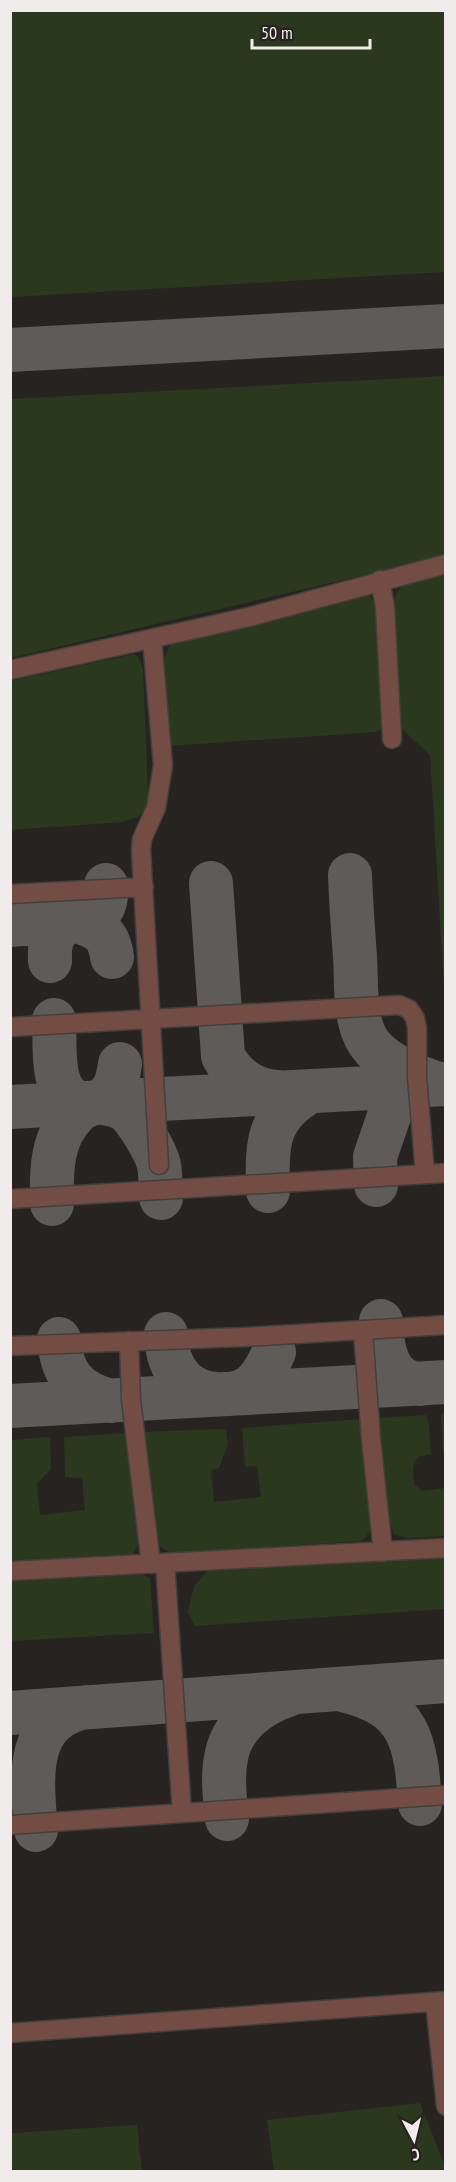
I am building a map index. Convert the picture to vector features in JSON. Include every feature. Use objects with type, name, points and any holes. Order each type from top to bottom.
[{"type":"lane","points":[[10,670],[249,617],[446,564]]},
{"type":"lane","points":[[380,580],[385,607],[392,739]]},
{"type":"lane","points":[[152,639],[163,765],[156,808],[142,839],[141,850],[159,1165]]},
{"type":"lane","points":[[10,894],[144,887]]},
{"type":"lane","points":[[10,1027],[399,1005],[409,1009],[415,1017],[417,1028],[417,1077],[425,1174]]},
{"type":"lane","points":[[10,1198],[446,1173]]},
{"type":"lane","points":[[10,1346],[363,1331],[446,1325]]},
{"type":"lane","points":[[363,1331],[383,1552]]},
{"type":"lane","points":[[129,1341],[131,1400],[158,1564],[182,1813]]},
{"type":"lane","points":[[10,1571],[446,1548]]},
{"type":"lane","points":[[10,1825],[446,1795]]},
{"type":"lane","points":[[10,2033],[440,2001],[446,2106]]},
{"type":"green space","points":[[11,10],[445,11],[445,272],[11,297]]},
{"type":"green space","points":[[445,376],[445,556],[11,658],[10,399]]},
{"type":"green space","points":[[445,572],[445,1005],[430,755],[401,728],[392,613],[397,592],[402,586],[416,579]]},
{"type":"green space","points":[[364,593],[371,597],[377,608],[383,728],[376,732],[168,746],[161,678],[167,653],[173,642]]},
{"type":"green space","points":[[134,654],[139,658],[143,669],[147,808],[138,817],[123,822],[11,830],[11,681]]},
{"type":"green space","points":[[441,1414],[445,1414],[445,1454],[443,1453]]},
{"type":"green space","points":[[426,1415],[429,1424],[431,1454],[418,1457],[413,1467],[414,1484],[422,1491],[445,1488],[445,1536],[407,1538],[394,1534],[390,1522],[376,1418]]},
{"type":"green space","points":[[363,1419],[375,1525],[362,1541],[170,1553],[156,1540],[142,1432],[226,1429],[228,1444],[219,1468],[211,1470],[214,1502],[261,1497],[257,1466],[245,1467],[242,1428]]},
{"type":"green space","points":[[125,1433],[140,1540],[133,1554],[11,1561],[11,1440],[50,1437],[51,1469],[37,1484],[40,1515],[85,1510],[82,1478],[65,1477],[64,1437]]},
{"type":"green space","points":[[445,1555],[445,1609],[195,1626],[188,1612],[194,1586],[209,1569]]},
{"type":"green space","points":[[142,1574],[150,1578],[154,1633],[11,1641],[11,1581]]},
{"type":"green space","points":[[420,2103],[445,2171],[274,2171],[267,2120]]},
{"type":"green space","points":[[137,2125],[142,2171],[11,2171],[11,2133]]},
{"type":"taxiway","points":[[10,350],[446,326]]},
{"type":"taxiway","points":[[350,875],[357,1001],[364,1034],[382,1057],[408,1072],[435,1083]]},
{"type":"taxiway","points":[[211,883],[223,1056],[239,1077],[246,1082],[261,1089],[279,1092]]},
{"type":"taxiway","points":[[10,925],[67,922],[89,918],[102,909],[105,902],[106,885]]},
{"type":"taxiway","points":[[49,907],[55,916],[66,921],[52,939],[50,961]]},
{"type":"taxiway","points":[[74,920],[95,928],[105,936],[112,957]]},
{"type":"taxiway","points":[[54,1020],[58,1080],[63,1091],[70,1098],[81,1103]]},
{"type":"taxiway","points":[[52,1204],[54,1155],[62,1132],[79,1110],[103,1099],[111,1092],[120,1064]]},
{"type":"taxiway","points":[[10,1107],[446,1084]]},
{"type":"taxiway","points":[[376,1185],[375,1157],[389,1116],[404,1093],[418,1085]]},
{"type":"taxiway","points":[[268,1191],[269,1145],[277,1121],[296,1101],[311,1091]]},
{"type":"taxiway","points":[[98,1102],[115,1105],[125,1110],[140,1127],[159,1165],[161,1198]]},
{"type":"taxiway","points":[[381,1321],[385,1353],[393,1371],[409,1382],[420,1384]]},
{"type":"taxiway","points":[[166,1334],[167,1347],[175,1370],[190,1386],[212,1394],[232,1394],[248,1388],[262,1375],[274,1352]]},
{"type":"taxiway","points":[[59,1339],[63,1363],[73,1380],[89,1393],[111,1401]]},
{"type":"taxiway","points":[[10,1406],[446,1382]]},
{"type":"taxiway","points":[[10,1713],[446,1681]]},
{"type":"taxiway","points":[[343,1690],[366,1697],[383,1706],[406,1730],[416,1762],[420,1804]]},
{"type":"taxiway","points":[[227,1819],[224,1773],[229,1746],[240,1726],[257,1710],[288,1695]]},
{"type":"taxiway","points":[[36,1830],[33,1773],[41,1739],[51,1725],[66,1714],[86,1707]]}]
